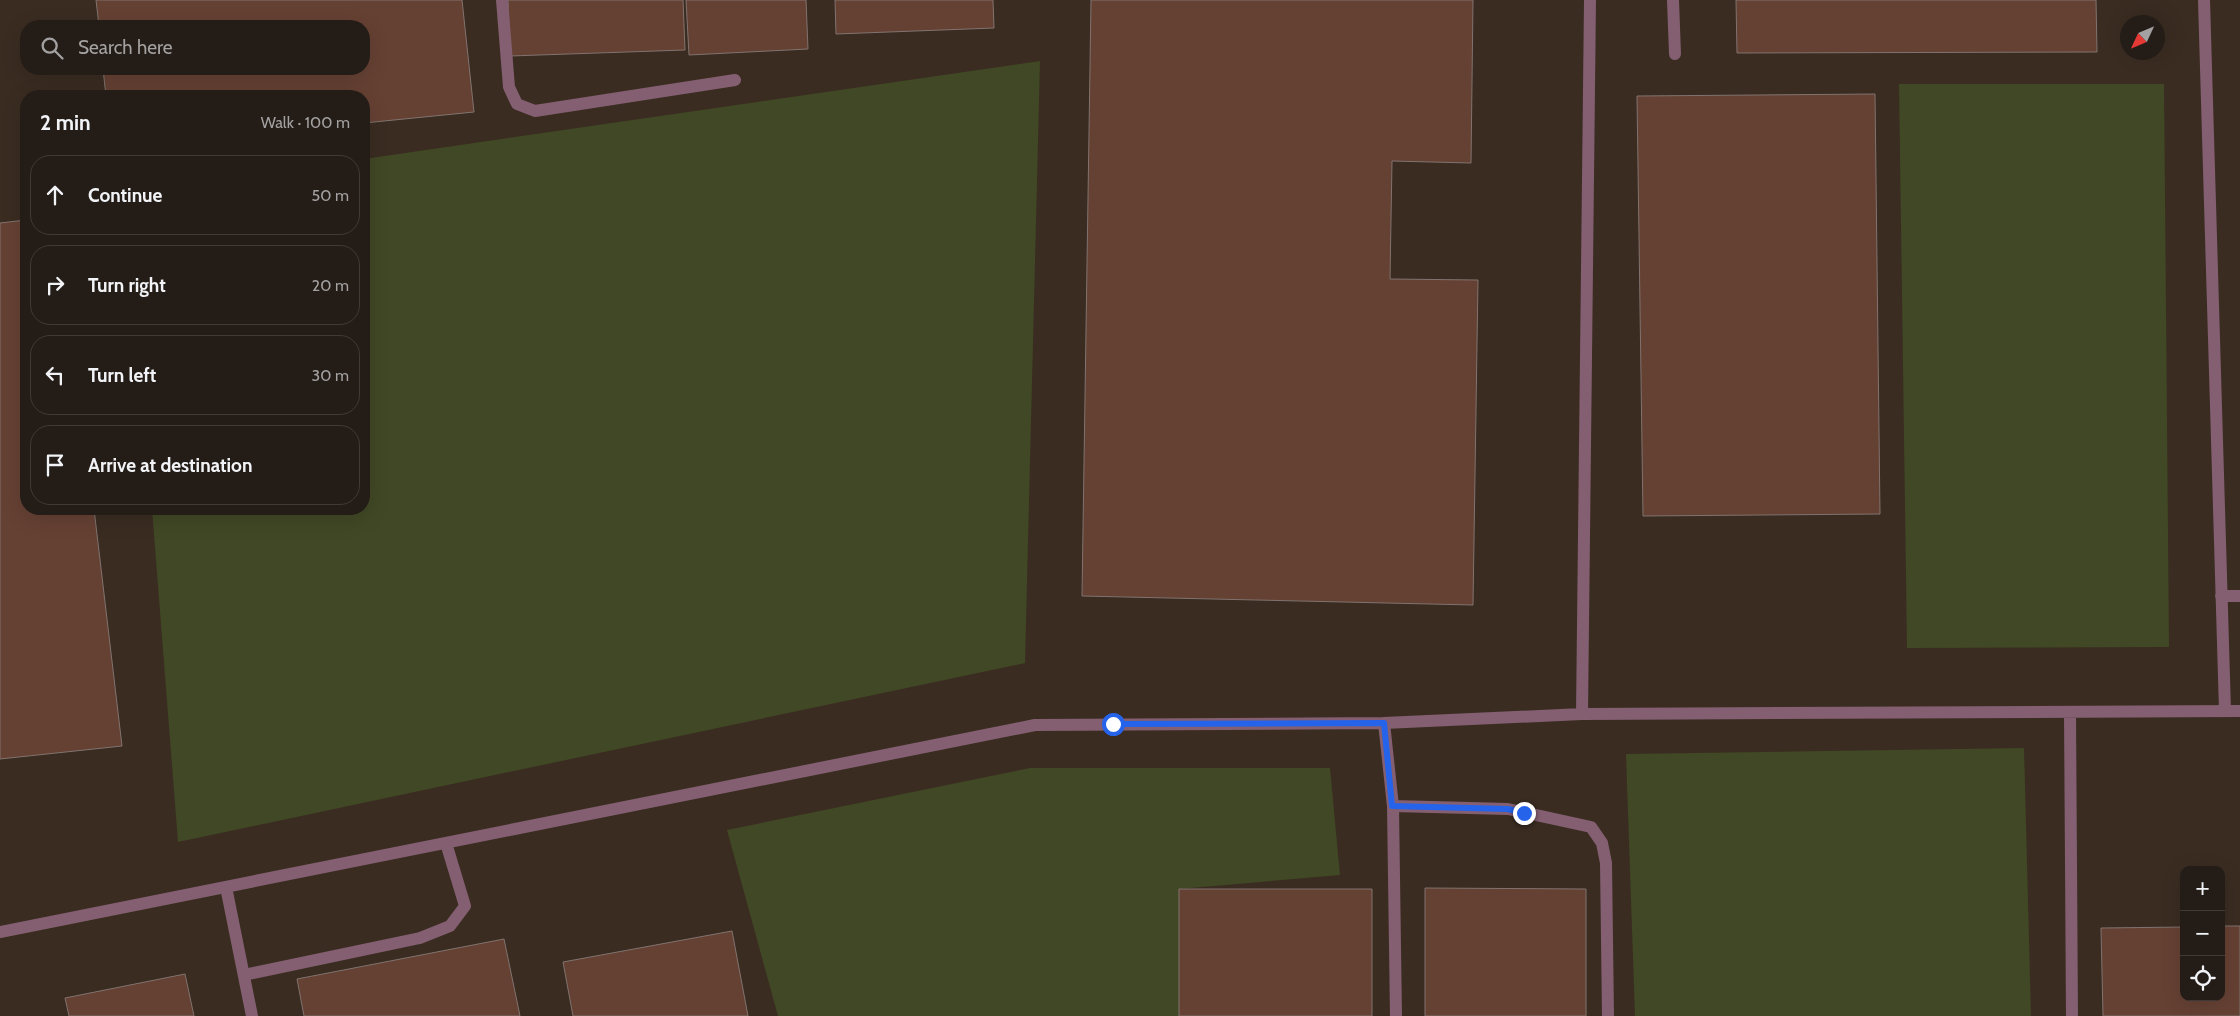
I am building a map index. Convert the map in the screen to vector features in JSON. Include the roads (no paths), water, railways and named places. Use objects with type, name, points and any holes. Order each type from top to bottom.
[{"type":"street","points":[[502,0],[509,87],[517,104],[535,112],[735,80]]},
{"type":"street","points":[[1582,714],[1590,0]]},
{"type":"street","points":[[1673,0],[1675,54]]},
{"type":"street","points":[[2204,0],[2226,711]]},
{"type":"street","points":[[2221,596],[2240,596]]},
{"type":"street","points":[[0,932],[1035,725],[1384,723],[1582,714],[2240,711]]},
{"type":"street","points":[[2070,712],[2072,1016]]},
{"type":"street","points":[[1384,723],[1392,806],[1396,1016]]},
{"type":"street","points":[[1392,806],[1508,809],[1591,827],[1602,843],[1606,863],[1608,1016]]},
{"type":"street","points":[[244,975],[420,938],[450,926],[465,906],[446,843]]},
{"type":"street","points":[[226,887],[252,1016]]}]
